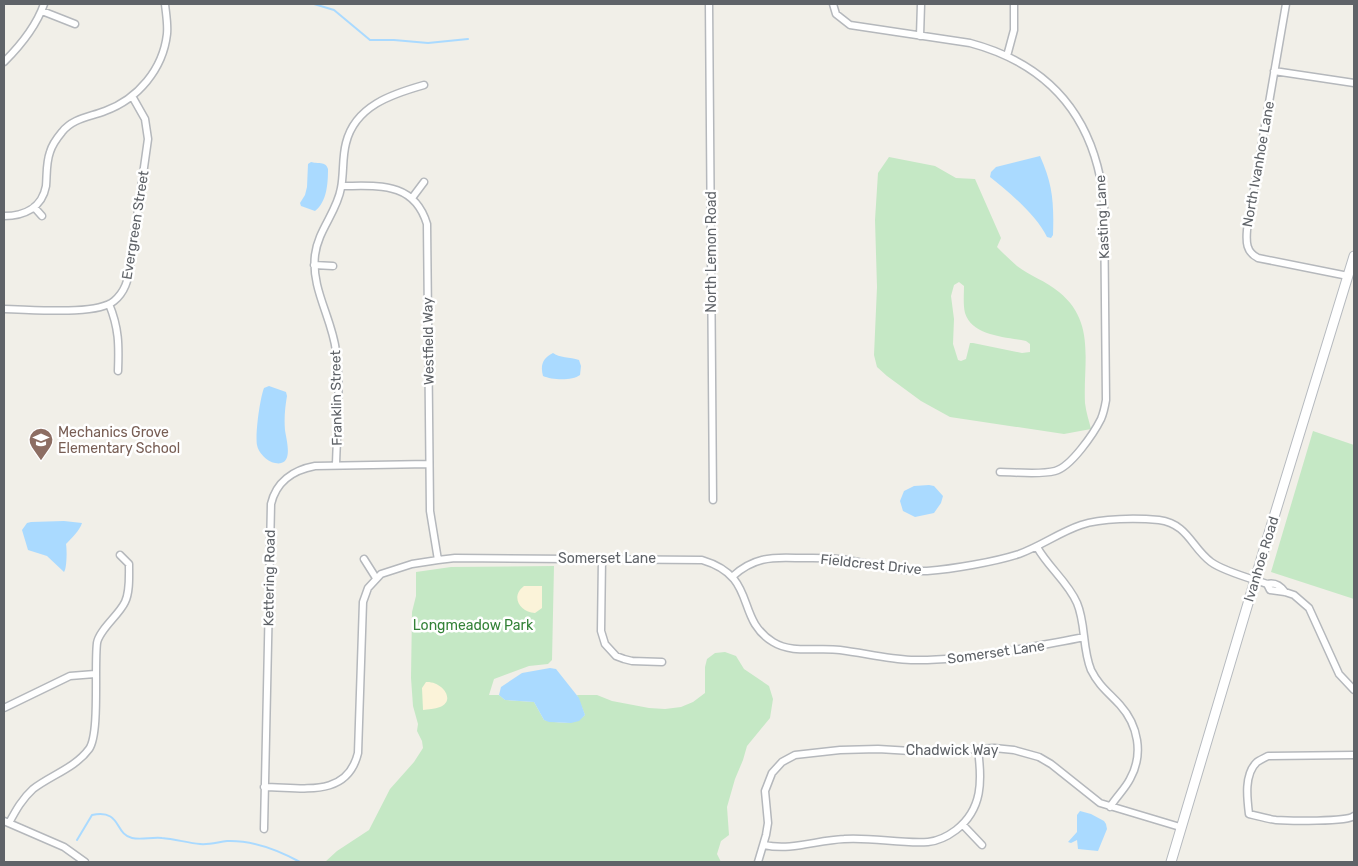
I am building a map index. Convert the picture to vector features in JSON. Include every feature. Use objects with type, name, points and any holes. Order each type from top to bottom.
[{"type":"main road","name":"Ivanhoe Road","points":[[1170,862],[1354,256]]},
{"type":"street","points":[[4,216],[23,214],[34,207],[43,195],[46,187],[47,162],[50,150],[64,130],[78,120],[115,107],[132,96],[150,78],[162,53],[166,34],[165,4]]},
{"type":"street","name":"North Lemon Road","points":[[709,4],[713,500]]},
{"type":"street","name":"Kasting Lane","points":[[833,4],[836,14],[850,25],[970,43],[1007,56],[1042,77],[1055,89],[1072,109],[1093,148],[1099,168],[1104,202],[1106,400],[1104,410],[1097,426],[1069,462],[1062,468],[1044,472],[1000,472]]},
{"type":"street","points":[[920,36],[921,4]]},
{"type":"street","points":[[1007,56],[1014,30],[1014,4]]},
{"type":"street","name":"North Ivanhoe Lane","points":[[1286,4],[1246,230],[1247,248],[1258,258],[1348,276]]},
{"type":"street","points":[[4,62],[26,38],[43,7],[76,24]]},
{"type":"street","points":[[1274,71],[1354,83]]},
{"type":"street","name":"Franklin Street","points":[[336,465],[337,352],[332,328],[317,288],[314,265],[317,243],[338,199],[342,186],[345,144],[356,121],[372,106],[384,99],[424,85]]},
{"type":"street","name":"Evergreen Street","points":[[109,304],[119,297],[128,281],[148,138],[145,119],[132,96]]},
{"type":"street","points":[[342,186],[386,186],[394,188],[412,198],[424,182]]},
{"type":"street","name":"Westfield Way","points":[[412,198],[424,214],[427,224],[430,511],[438,560]]},
{"type":"street","points":[[34,207],[42,216]]},
{"type":"street","points":[[314,265],[333,266]]},
{"type":"street","points":[[4,309],[86,310],[109,304],[115,318],[119,337],[118,371]]},
{"type":"street","name":"Kettering Road","points":[[264,829],[271,504],[279,486],[290,475],[307,467],[429,464]]},
{"type":"street","name":"Fieldcrest Drive","points":[[733,576],[747,565],[767,558],[828,558],[902,570],[926,571],[1000,559],[1037,547],[1080,525],[1093,522],[1157,520],[1172,524],[1187,533],[1204,555],[1215,564],[1267,584],[1271,583],[1281,586],[1285,592],[1294,596],[1309,608],[1339,674],[1354,690]]},
{"type":"street","points":[[1037,547],[1076,602],[1082,617],[1089,664],[1096,679],[1106,693],[1127,713],[1137,736],[1137,759],[1134,772],[1110,807]]},
{"type":"street","points":[[86,862],[64,847],[6,822],[27,795],[73,764],[90,748],[95,733],[95,674],[98,640],[126,602],[129,564],[120,555]]},
{"type":"street","name":"Somerset Lane","points":[[376,578],[388,571],[412,564],[455,558],[702,560],[719,566],[733,576],[745,598],[752,619],[760,632],[774,642],[794,648],[840,650],[900,660],[942,660],[1084,637]]},
{"type":"street","points":[[602,558],[602,631],[605,644],[616,656],[624,660],[632,662],[662,662]]},
{"type":"street","points":[[264,787],[328,787],[343,780],[352,770],[358,753],[363,602],[368,588],[376,578],[364,559]]},
{"type":"street","points":[[4,708],[70,676],[95,674]]},
{"type":"street","name":"Chadwick Way","points":[[758,862],[764,845],[768,823],[766,787],[772,773],[790,757],[804,753],[848,749],[878,748],[928,752],[994,748],[1014,750],[1039,757],[1100,803],[1180,827]]},
{"type":"street","points":[[764,845],[776,848],[794,847],[843,839],[876,838],[930,842],[945,837],[963,825],[975,808],[979,798],[981,774],[978,750]]},
{"type":"street","points":[[1354,755],[1268,756],[1256,762],[1250,773],[1247,800],[1249,814],[1275,820],[1336,820],[1351,819],[1354,816]]},
{"type":"street","points":[[963,825],[982,845]]},
{"type":"green space","points":[[889,157],[935,166],[956,178],[975,179],[1001,238],[997,247],[1017,266],[1059,292],[1071,304],[1078,316],[1083,329],[1085,343],[1085,403],[1091,429],[1064,434],[950,417],[921,401],[877,367],[874,355],[877,287],[875,220],[878,173]],"holes":[[[959,282],[964,286],[965,313],[969,321],[982,331],[1026,341],[1030,344],[1030,352],[1022,353],[970,343],[966,359],[958,360],[953,344],[954,319],[951,296],[954,285]]]},
{"type":"green space","points":[[1313,431],[1354,445],[1354,599],[1271,572]]},
{"type":"green space","name":"Longmeadow Park","points":[[554,566],[552,660],[548,664],[529,666],[494,679],[489,695],[499,695],[505,700],[534,702],[544,720],[561,723],[576,721],[585,715],[577,695],[597,695],[612,701],[649,708],[681,707],[693,702],[705,693],[705,667],[707,659],[715,653],[725,652],[736,656],[744,669],[769,686],[773,699],[770,718],[747,746],[735,779],[727,807],[729,835],[721,841],[717,854],[721,862],[325,862],[337,851],[369,830],[390,789],[414,762],[423,748],[417,731],[418,724],[413,706],[411,678],[412,612],[416,596],[416,572],[451,567]]},
{"type":"sand","points":[[524,586],[542,586],[542,608],[535,613],[521,607],[517,599],[520,590]]},
{"type":"sand","points":[[426,682],[442,688],[447,696],[445,704],[438,708],[423,710],[422,688]]},
{"type":"water","points":[[1040,156],[1048,176],[1052,194],[1053,235],[1051,238],[1047,237],[1037,221],[1022,205],[990,177],[991,172],[996,167]]},
{"type":"water","points":[[311,162],[323,164],[328,169],[324,197],[322,203],[315,211],[301,206],[300,203],[305,195],[308,164]]},
{"type":"water","points":[[553,353],[558,356],[579,360],[581,366],[580,375],[562,379],[543,376],[543,362]]},
{"type":"water","points":[[269,386],[286,392],[287,396],[285,430],[288,451],[285,461],[281,463],[275,463],[266,459],[259,451],[257,445],[257,425],[261,400],[264,388]]},
{"type":"water","points":[[914,486],[934,486],[943,496],[941,503],[934,513],[915,517],[903,511],[900,501],[904,491]]},
{"type":"water","points":[[64,521],[82,523],[66,544],[67,554],[64,572],[47,556],[28,550],[22,530],[27,523],[31,522]]},
{"type":"water","points":[[550,668],[556,669],[579,698],[585,715],[579,721],[571,723],[549,722],[544,720],[534,702],[505,700],[499,695],[501,687],[522,673]]},
{"type":"water","points":[[1080,811],[1091,814],[1106,824],[1107,829],[1098,851],[1078,849],[1077,840],[1071,843],[1068,842],[1077,832],[1077,815]]},
{"type":"waterway","points":[[314,4],[334,10],[370,40],[428,43],[468,39]]},
{"type":"waterway","points":[[77,840],[92,815],[102,814],[113,819],[122,832],[132,838],[162,838],[203,844],[227,841],[246,842],[274,850],[300,862]]},
{"type":"place","name":"Mechanics Grove Elementary School","points":[[41,461]]}]
